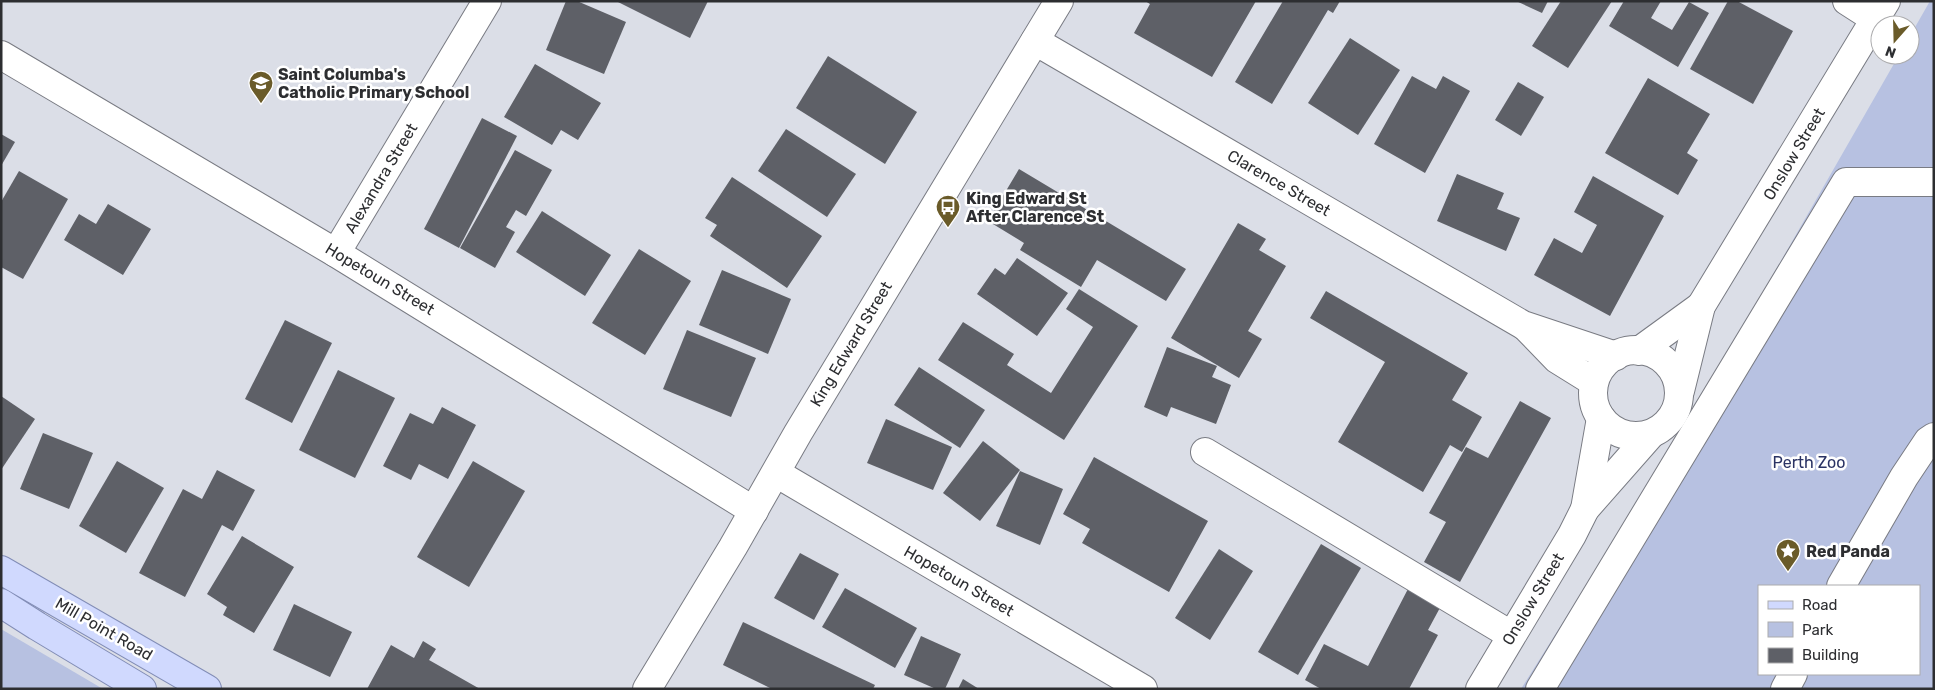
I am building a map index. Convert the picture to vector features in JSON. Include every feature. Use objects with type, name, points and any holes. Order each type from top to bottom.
[{"type":"main road","name":"Mill Point Road","points":[[1,570],[207,689]]},
{"type":"main road","name":"Mill Point Road","points":[[1,603],[142,689]]},
{"type":"street","name":"Alexandra Street","points":[[336,252],[487,1]]},
{"type":"street","name":"King Edward Street","points":[[647,689],[798,433],[1059,1]]},
{"type":"street","points":[[1847,1],[1881,10]]},
{"type":"street","name":"Onslow Street","points":[[1480,689],[1572,535],[1585,509],[1651,434],[1667,424],[1677,408],[1701,306],[1881,10]]},
{"type":"street","name":"Clarence Street","points":[[1035,41],[1523,325],[1557,359],[1594,382]]},
{"type":"street","name":"Hopetoun Street","points":[[1,55],[336,252],[754,510]]},
{"type":"street","points":[[1540,689],[1846,182],[1934,182]]},
{"type":"street","name":"Onslow Street","points":[[1585,509],[1601,418],[1593,399],[1594,382],[1600,368],[1610,358],[1627,353],[1701,306]]},
{"type":"street","name":"Clarence Street","points":[[1523,325],[1627,353]]},
{"type":"street","points":[[1627,353],[1650,352],[1666,361],[1677,378],[1680,391]]},
{"type":"street","points":[[1601,418],[1619,433],[1634,436],[1651,434]]},
{"type":"street","points":[[1842,585],[1904,477],[1928,441],[1934,436]]},
{"type":"street","points":[[1205,452],[1512,636]]},
{"type":"street","name":"Hopetoun Street","points":[[776,473],[1143,689]]},
{"type":"street","points":[[1785,689],[1792,675]]},
{"type":"green space","name":"Perth Zoo","points":[[1930,1],[1934,1],[1934,689],[1521,689],[1688,423],[1893,65],[1920,65],[1920,18]]},
{"type":"green space","points":[[1,629],[103,689],[1,689]]},
{"type":"building","points":[[566,1],[577,1],[626,22],[604,74],[546,50]]},
{"type":"building","points":[[616,1],[708,1],[690,38]]},
{"type":"building","points":[[1145,1],[1256,1],[1212,77],[1134,33],[1150,4]]},
{"type":"building","points":[[1283,1],[1340,1],[1333,13],[1328,10],[1272,104],[1235,82]]},
{"type":"building","points":[[1516,1],[1548,1],[1542,13]]},
{"type":"building","points":[[1561,1],[1612,1],[1568,68],[1532,46]]},
{"type":"building","points":[[1624,1],[1661,1],[1651,18],[1672,30],[1689,2],[1709,13],[1678,67],[1609,26]]},
{"type":"building","points":[[1728,1],[1737,1],[1793,31],[1753,104],[1690,69]]},
{"type":"building","points":[[1350,38],[1400,70],[1358,135],[1308,103]]},
{"type":"building","points":[[828,56],[917,112],[885,164],[796,108]]},
{"type":"building","points":[[535,64],[601,103],[578,140],[561,130],[552,145],[504,117]]},
{"type":"building","points":[[1412,76],[1436,89],[1443,76],[1470,91],[1425,173],[1374,144]]},
{"type":"building","points":[[1648,78],[1710,114],[1687,153],[1698,160],[1678,195],[1605,153]]},
{"type":"building","points":[[1518,82],[1544,97],[1521,136],[1495,120]]},
{"type":"building","points":[[482,118],[517,136],[459,248],[424,229]]},
{"type":"building","points":[[786,129],[856,174],[827,217],[758,171]]},
{"type":"building","points":[[1,134],[15,142],[1,166]]},
{"type":"building","points":[[515,150],[552,170],[526,216],[516,210],[506,227],[515,232],[495,268],[460,248]]},
{"type":"building","points":[[1019,169],[1186,269],[1166,301],[1097,260],[1081,287],[1020,250],[1024,243],[988,221]]},
{"type":"building","points":[[19,171],[68,199],[23,279],[1,267],[1,202]]},
{"type":"building","points":[[1457,174],[1504,193],[1497,209],[1520,218],[1506,251],[1437,221]]},
{"type":"building","points":[[1593,176],[1664,216],[1610,316],[1534,275],[1554,238],[1582,253],[1597,225],[1574,212]]},
{"type":"building","points":[[732,177],[822,236],[787,288],[710,236],[717,225],[705,218]]},
{"type":"building","points":[[108,204],[151,229],[123,275],[64,240],[79,214],[96,224]]},
{"type":"building","points":[[542,211],[611,255],[585,296],[516,252]]},
{"type":"building","points":[[1238,223],[1266,239],[1259,250],[1286,266],[1248,331],[1262,339],[1239,378],[1171,338]]},
{"type":"building","points":[[639,249],[691,281],[645,355],[592,323]]},
{"type":"building","points":[[1017,258],[1068,293],[1037,336],[977,294],[995,268],[1005,275]]},
{"type":"building","points":[[722,270],[791,299],[768,354],[699,325]]},
{"type":"building","points":[[1079,289],[1138,326],[1064,440],[938,360],[963,322],[1014,354],[1007,365],[1051,393],[1093,327],[1066,309]]},
{"type":"building","points":[[1326,291],[1468,373],[1452,400],[1482,417],[1462,452],[1450,445],[1423,492],[1338,442],[1385,362],[1310,318]]},
{"type":"building","points":[[285,320],[332,343],[292,423],[245,399]]},
{"type":"building","points":[[687,330],[756,358],[731,417],[663,389]]},
{"type":"building","points":[[1167,347],[1217,366],[1212,377],[1231,385],[1216,424],[1171,407],[1167,417],[1144,407]]},
{"type":"building","points":[[919,367],[985,410],[960,448],[894,405]]},
{"type":"building","points":[[338,370],[395,398],[355,478],[299,450]]},
{"type":"building","points":[[1,396],[35,419],[1,470]]},
{"type":"building","points":[[1520,401],[1551,418],[1460,582],[1424,562],[1446,522],[1429,513],[1466,447],[1488,458]]},
{"type":"building","points":[[442,407],[476,425],[448,479],[419,464],[411,480],[383,466],[410,413],[433,424]]},
{"type":"building","points":[[886,419],[952,447],[933,490],[867,463]]},
{"type":"building","points":[[43,433],[93,453],[69,509],[20,489]]},
{"type":"building","points":[[983,441],[1020,470],[980,521],[943,493]]},
{"type":"building","points":[[1094,457],[1208,521],[1169,592],[1082,543],[1090,529],[1063,514]]},
{"type":"building","points":[[117,461],[164,488],[126,553],[79,526]]},
{"type":"building","points":[[473,461],[525,491],[469,587],[417,557]]},
{"type":"building","points":[[217,470],[255,490],[233,531],[222,525],[185,597],[139,573],[183,489],[202,499]]},
{"type":"building","points":[[1020,471],[1063,489],[1040,545],[996,526]]},
{"type":"building","points":[[242,536],[294,567],[254,633],[223,615],[227,607],[207,594]]},
{"type":"building","points":[[1321,544],[1361,568],[1298,675],[1258,652]]},
{"type":"building","points":[[1219,549],[1253,571],[1210,640],[1175,618]]},
{"type":"building","points":[[800,553],[839,574],[814,620],[774,598]]},
{"type":"building","points":[[1409,587],[1442,604],[1428,630],[1438,635],[1409,689],[1321,689],[1305,680],[1324,644],[1368,666]]},
{"type":"building","points":[[845,588],[917,628],[895,668],[822,627]]},
{"type":"building","points":[[294,604],[352,632],[330,677],[273,650]]},
{"type":"building","points":[[743,622],[875,685],[873,689],[772,689],[723,665]]},
{"type":"building","points":[[921,636],[961,654],[945,689],[936,689],[904,675]]},
{"type":"building","points":[[423,641],[436,649],[429,660],[480,689],[367,689],[391,645],[414,658]]},
{"type":"building","points":[[963,679],[979,689],[958,689]]},
{"type":"place","name":"Saint Columba's Catholic Primary School","points":[[261,104]]},
{"type":"place","name":"King Edward St After Clarence St","points":[[948,228]]},
{"type":"place","name":"Red Panda","points":[[1788,572]]}]
